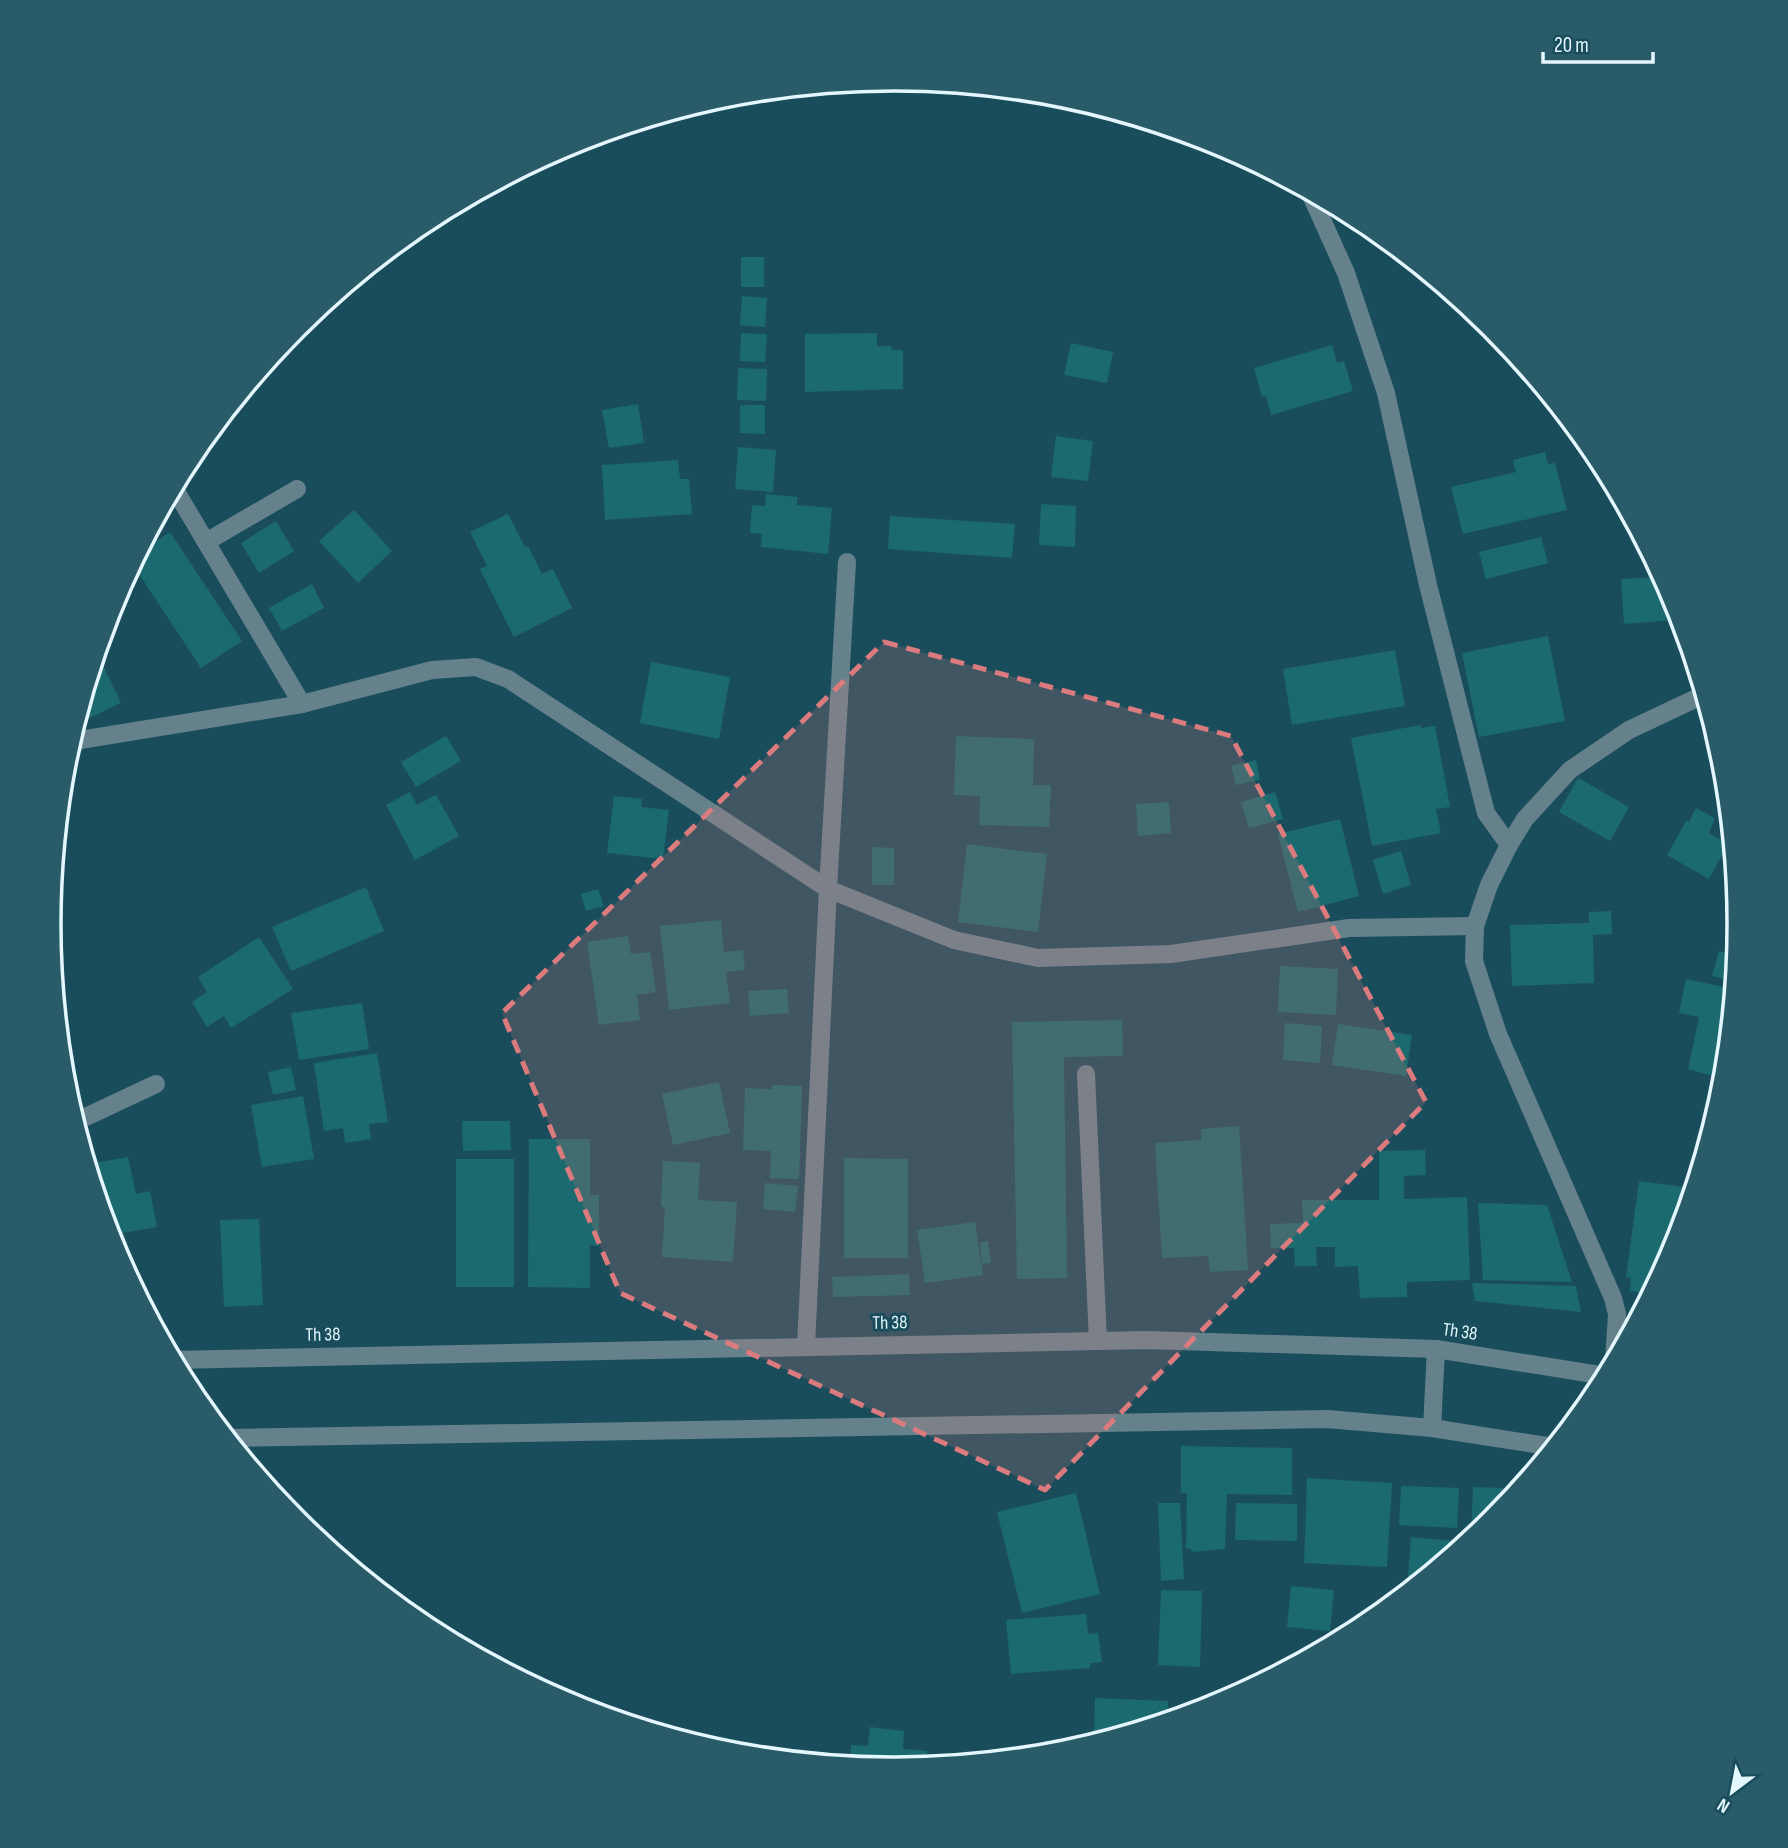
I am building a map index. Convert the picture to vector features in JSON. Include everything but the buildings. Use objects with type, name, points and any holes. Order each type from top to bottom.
[{"type":"street","points":[[1316,207],[1346,273],[1386,393],[1428,585],[1486,813],[1509,845]]},
{"type":"street","points":[[206,542],[297,489]]},
{"type":"street","points":[[180,497],[302,704]]},
{"type":"street","points":[[806,1346],[847,562]]},
{"type":"street","points":[[82,740],[302,704],[432,670],[475,667],[508,680],[828,888],[954,940],[1038,958],[1171,954],[1349,928],[1475,926]]},
{"type":"street","points":[[1615,1339],[1617,1314],[1613,1298],[1498,1034],[1474,961],[1475,926],[1489,885],[1509,845],[1525,819],[1570,770],[1629,730],[1695,698]]},
{"type":"street","points":[[1086,1074],[1098,1341]]},
{"type":"street","points":[[85,1118],[156,1084]]},
{"type":"street","name":"Th 38","points":[[185,1360],[1098,1341],[1436,1349],[1594,1374]]},
{"type":"street","points":[[1432,1428],[1436,1349]]},
{"type":"street","points":[[238,1437],[1327,1419],[1432,1428],[1543,1445]]},
{"type":"highlighted area","points":[[884,642],[1231,736],[1426,1102],[1045,1490],[620,1293],[502,1013]]}]
